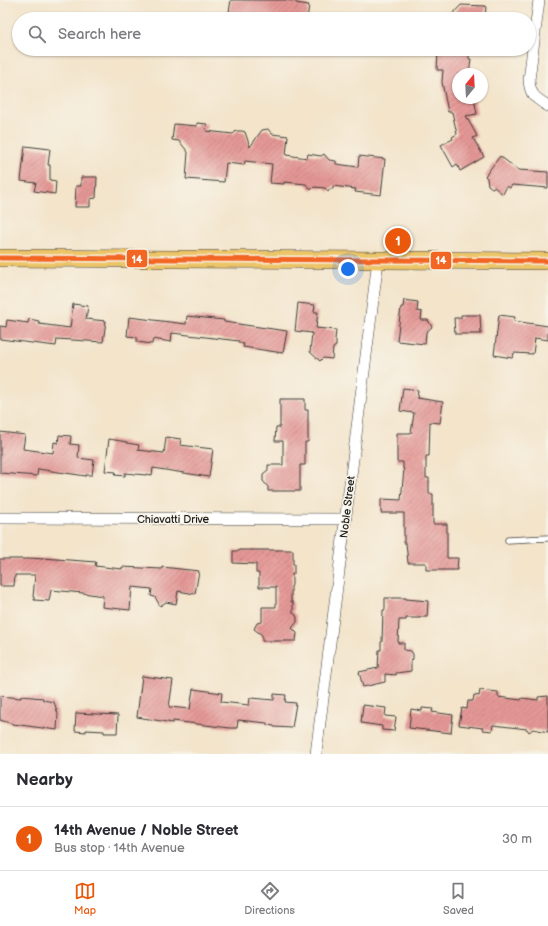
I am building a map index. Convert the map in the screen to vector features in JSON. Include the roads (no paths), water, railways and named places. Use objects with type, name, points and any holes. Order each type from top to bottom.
[{"type":"main road","points":[[0,258],[548,261]]},
{"type":"street","points":[[536,24],[539,0]]},
{"type":"street","points":[[532,56],[529,80],[530,90],[535,97],[548,106]]},
{"type":"street","name":"Noble Street","points":[[316,754],[378,260]]},
{"type":"street","name":"Chiavatti Drive","points":[[0,518],[345,519]]},
{"type":"lane","points":[[508,540],[548,538]]},
{"type":"place","name":"14th Avenue / Noble Street","points":[[398,241]]}]
